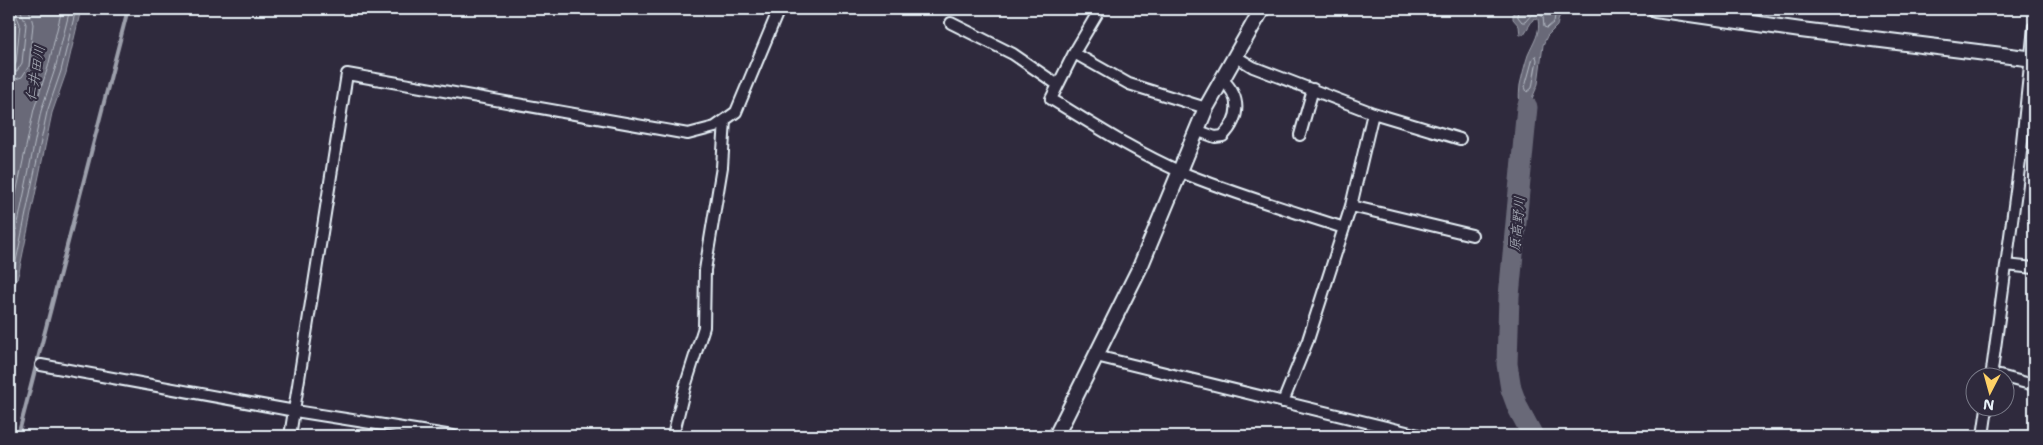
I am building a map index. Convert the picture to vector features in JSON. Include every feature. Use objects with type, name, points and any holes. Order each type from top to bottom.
[{"type":"street","points":[[290,436],[347,74],[688,134],[715,127],[736,112],[779,9]]},
{"type":"street","points":[[1100,9],[1074,53],[1051,99],[1130,147],[1180,171],[1223,189],[1344,228]]},
{"type":"street","points":[[1056,436],[1141,265],[1206,108],[1262,9]]},
{"type":"street","points":[[1655,9],[1801,30],[2032,58]]},
{"type":"street","points":[[951,23],[1013,54],[1058,85]]},
{"type":"street","points":[[1993,368],[2020,161],[2034,27]]},
{"type":"street","points":[[1074,53],[1129,84],[1206,108]]},
{"type":"street","points":[[1235,56],[1253,67],[1313,90],[1373,112],[1460,139]]},
{"type":"street","points":[[1196,130],[1219,138],[1226,133],[1233,120],[1237,108],[1236,101],[1230,86],[1222,79]]},
{"type":"street","points":[[1300,135],[1313,90]]},
{"type":"street","points":[[1283,402],[1308,340],[1351,206],[1373,112]]},
{"type":"street","points":[[673,436],[685,387],[704,327],[705,270],[722,167],[725,120]]},
{"type":"street","points":[[1351,206],[1472,235]]},
{"type":"street","points":[[2006,265],[2034,268]]},
{"type":"street","points":[[1096,356],[1423,436]]},
{"type":"street","points":[[41,365],[295,411],[453,436]]},
{"type":"street","points":[[2016,381],[2034,385]]},
{"type":"street","points":[[1983,436],[1986,418]]},
{"type":"water","name":"仁井田川","points":[[9,9],[81,9],[66,73],[52,113],[19,272],[9,304],[9,77],[15,23]]},
{"type":"water","points":[[1513,9],[1561,9],[1557,26],[1547,36],[1543,45],[1538,84],[1531,101],[1529,113],[1527,150],[1522,126],[1519,93],[1528,55],[1539,24],[1538,19],[1534,18],[1524,34],[1520,35],[1519,26],[1513,19]]},
{"type":"waterway","points":[[18,436],[128,9]]},
{"type":"waterway","name":"原高野川","points":[[1527,107],[1509,296],[1507,364],[1511,389],[1518,408],[1533,436]]}]
